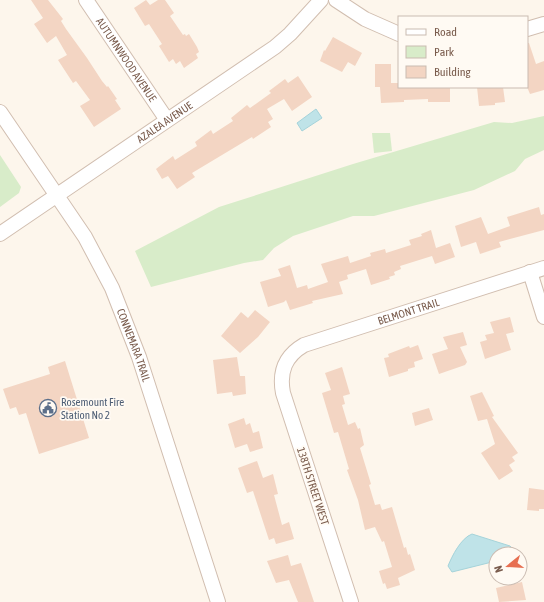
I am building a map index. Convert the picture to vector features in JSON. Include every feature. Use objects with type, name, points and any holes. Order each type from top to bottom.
[{"type":"street","name":"AUTUMNWOOD AVENUE","points":[[86,0],[167,120]]},
{"type":"street","name":"AZALEA AVENUE","points":[[0,234],[275,47],[290,34],[321,0]]},
{"type":"street","points":[[336,0],[365,19],[398,34]]},
{"type":"street","points":[[528,29],[544,24]]},
{"type":"street","name":"CONNEMARA TRAIL","points":[[0,112],[88,243],[122,313],[139,357],[218,602]]},
{"type":"street","name":"BELMONT TRAIL","points":[[283,368],[291,354],[304,345],[544,268]]},
{"type":"street","points":[[530,272],[544,317]]},
{"type":"street","name":"138TH STREET WEST","points":[[283,368],[281,377],[283,393],[351,602]]},
{"type":"green space","points":[[544,116],[544,150],[525,159],[515,171],[474,190],[374,216],[353,216],[293,236],[274,248],[263,260],[244,263],[151,287],[135,251],[219,207],[353,164],[494,122],[512,123]]},
{"type":"green space","points":[[372,133],[390,133],[392,151],[374,153]]},
{"type":"green space","points":[[0,155],[21,187],[19,193],[0,207]]},
{"type":"water","points":[[316,109],[322,118],[302,131],[297,123]]},
{"type":"water","points":[[472,534],[510,546],[488,546],[488,563],[452,572],[448,566],[452,557],[457,548],[468,536]]},
{"type":"building","points":[[31,0],[48,0],[63,19],[61,21],[66,29],[102,81],[107,87],[108,86],[117,99],[115,100],[121,109],[94,127],[80,106],[90,100],[76,81],[73,83],[58,60],[67,55],[56,36],[47,43],[34,24],[43,18]]},
{"type":"building","points":[[146,0],[150,5],[158,0],[165,0],[174,13],[170,16],[183,35],[185,34],[186,36],[189,34],[197,47],[199,52],[196,54],[198,58],[184,68],[180,61],[176,64],[173,59],[169,62],[159,46],[162,44],[149,24],[145,26],[134,8]]},
{"type":"building","points":[[333,37],[362,53],[355,66],[348,62],[342,72],[320,61],[324,50],[325,51]]},
{"type":"building","points":[[528,43],[536,64],[544,61],[544,90],[530,94],[527,88]]},
{"type":"building","points":[[375,64],[391,64],[391,83],[398,83],[398,88],[450,88],[450,102],[428,102],[428,99],[381,103],[380,87],[375,87]]},
{"type":"building","points":[[298,76],[312,97],[292,111],[284,99],[267,109],[273,119],[268,122],[271,127],[253,139],[252,137],[192,173],[195,177],[177,189],[168,176],[162,179],[156,169],[161,165],[173,156],[175,160],[197,146],[195,142],[211,130],[213,134],[233,121],[231,118],[247,105],[250,108],[271,93],[269,91],[285,79],[288,83]]},
{"type":"building","points":[[477,88],[503,88],[505,102],[495,103],[495,105],[479,106]]},
{"type":"building","points":[[539,207],[541,215],[544,214],[544,230],[499,242],[501,247],[480,254],[476,242],[461,247],[455,226],[481,217],[488,234],[510,226],[507,217]]},
{"type":"building","points":[[431,230],[436,248],[450,243],[455,257],[435,264],[432,256],[400,266],[401,269],[394,272],[395,275],[389,277],[390,279],[371,285],[366,269],[347,275],[348,279],[339,282],[343,294],[312,301],[313,303],[290,310],[286,300],[268,307],[260,282],[281,276],[278,269],[290,265],[297,288],[307,285],[308,289],[328,282],[321,264],[348,256],[350,263],[371,256],[370,253],[385,249],[386,253],[411,245],[409,240],[422,236],[421,234]]},
{"type":"building","points":[[255,310],[270,322],[258,337],[240,353],[221,336],[241,312],[248,318]]},
{"type":"building","points":[[510,317],[514,332],[506,334],[511,350],[485,359],[480,342],[487,340],[485,335],[494,333],[490,322]]},
{"type":"building","points":[[463,332],[467,345],[460,347],[467,362],[465,365],[439,374],[432,354],[448,349],[443,337]]},
{"type":"building","points":[[418,345],[423,359],[414,362],[415,367],[408,369],[408,371],[389,377],[384,358],[389,357],[388,354],[409,346],[410,348]]},
{"type":"building","points":[[237,357],[240,376],[245,376],[246,394],[233,396],[232,392],[217,394],[213,360]]},
{"type":"building","name":"Rosemount Fire Station No 2","points":[[65,361],[89,438],[39,454],[26,413],[19,415],[16,407],[10,409],[3,389],[50,374],[48,367]]},
{"type":"building","points":[[342,367],[350,394],[343,396],[345,404],[342,405],[348,425],[355,422],[358,429],[360,428],[364,445],[360,448],[371,484],[369,485],[375,505],[380,504],[382,510],[392,507],[404,548],[406,547],[408,555],[410,554],[415,570],[398,578],[400,585],[387,589],[385,583],[383,584],[379,571],[392,567],[384,541],[382,542],[375,527],[365,530],[358,500],[347,470],[349,469],[338,432],[334,433],[322,393],[331,390],[325,373]]},
{"type":"building","points":[[482,392],[494,416],[492,417],[518,453],[512,457],[515,461],[509,465],[513,471],[499,480],[481,453],[495,444],[487,419],[478,421],[470,396]]},
{"type":"building","points":[[429,408],[433,420],[415,426],[412,413]]},
{"type":"building","points":[[244,418],[246,425],[250,423],[253,433],[259,431],[263,448],[250,452],[247,444],[235,448],[228,424]]},
{"type":"building","points":[[257,461],[263,478],[273,474],[278,494],[274,495],[282,525],[289,522],[294,539],[276,544],[274,538],[269,540],[253,491],[247,493],[238,468]]},
{"type":"building","points":[[529,488],[544,490],[544,509],[539,509],[539,511],[527,510]]},
{"type":"building","points":[[288,555],[291,566],[301,563],[314,602],[298,602],[289,580],[276,583],[267,561]]},
{"type":"building","points":[[505,586],[523,586],[526,600],[499,602],[496,588]]},
{"type":"place","name":"Rosemount Fire Station No 2","points":[[48,408]]}]
